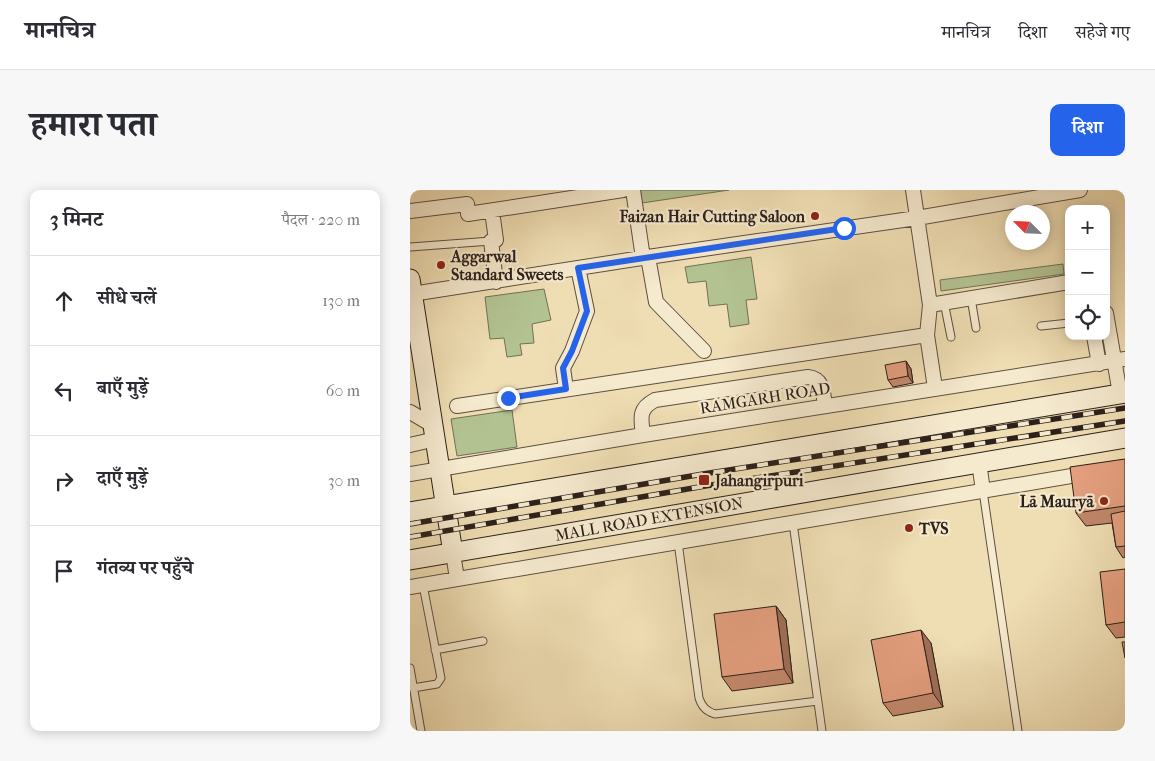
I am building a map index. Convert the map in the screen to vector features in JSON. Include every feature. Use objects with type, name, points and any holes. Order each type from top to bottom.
[{"type":"main road","points":[[412,299],[435,432],[453,553]]},
{"type":"main road","points":[[410,512],[1122,393]]},
{"type":"main road","name":"MALL ROAD EXTENSION","points":[[410,560],[1125,438]]},
{"type":"street","points":[[410,211],[467,204],[468,214],[623,190]]},
{"type":"street","points":[[633,190],[645,257],[656,302],[704,351]]},
{"type":"street","points":[[913,190],[921,217]]},
{"type":"street","points":[[920,190],[930,305],[927,335],[935,388]]},
{"type":"street","points":[[412,299],[496,282],[645,257],[921,217],[1064,191],[1080,190]]},
{"type":"street","points":[[492,211],[496,240],[491,241],[496,282]]},
{"type":"street","points":[[566,389],[563,368],[572,351],[587,311],[578,268]]},
{"type":"street","points":[[930,305],[1065,283]]},
{"type":"street","points":[[1110,326],[1120,360],[1122,393]]},
{"type":"street","points":[[457,406],[927,335]]},
{"type":"street","points":[[1095,340],[1099,364]]},
{"type":"street","name":"RAMGARH ROAD","points":[[410,474],[643,434],[1120,360]]},
{"type":"street","points":[[643,434],[642,410],[646,404],[654,400],[808,377],[821,383],[826,406]]},
{"type":"street","points":[[410,412],[435,432],[410,445]]},
{"type":"street","points":[[979,462],[983,491]]},
{"type":"street","points":[[416,586],[1125,467]]},
{"type":"street","points":[[453,553],[457,579]]},
{"type":"lane","points":[[410,247],[491,241]]},
{"type":"lane","points":[[971,298],[976,328]]},
{"type":"lane","points":[[944,302],[950,336]]},
{"type":"lane","points":[[1041,326],[1065,323]]},
{"type":"lane","points":[[983,491],[1018,731]]},
{"type":"lane","points":[[793,523],[822,731]]},
{"type":"lane","points":[[678,542],[699,698],[707,712],[715,714],[818,701]]},
{"type":"lane","points":[[413,688],[437,684],[440,681],[435,650],[416,586]]},
{"type":"lane","points":[[435,650],[483,641]]},
{"type":"lane","points":[[410,668],[421,731]]},
{"type":"green space","points":[[640,190],[729,190],[642,203]]},
{"type":"green space","points":[[751,257],[757,299],[746,300],[749,324],[730,327],[727,304],[709,306],[706,281],[688,283],[685,267]]},
{"type":"green space","points":[[1063,264],[1064,274],[941,291],[940,280]]},
{"type":"green space","points":[[544,289],[551,320],[532,324],[534,343],[520,344],[522,355],[507,357],[504,338],[490,339],[485,297]]},
{"type":"green space","points":[[512,410],[517,447],[457,456],[451,419]]},
{"type":"building","points":[[906,361],[908,376],[888,380],[885,365]]},
{"type":"building","points":[[1125,459],[1125,506],[1076,513],[1070,467]]},
{"type":"building","points":[[1125,511],[1125,546],[1116,547],[1111,514]]},
{"type":"building","points":[[1125,569],[1125,622],[1106,625],[1100,572]]},
{"type":"building","points":[[776,606],[784,669],[722,677],[714,614]]},
{"type":"building","points":[[921,630],[933,693],[883,703],[871,640]]},
{"type":"building","points":[[1122,642],[1125,642],[1125,658]]},
{"type":"railway","points":[[410,524],[703,474],[1125,408]]},
{"type":"railway","points":[[410,537],[705,486],[1125,421]]},
{"type":"place","name":"Faizan Hair Cutting Saloon","points":[[815,216]]},
{"type":"place","name":"Aggarwal Standard Sweets","points":[[441,265]]},
{"type":"place","name":"Jahangirpuri","points":[[704,480]]},
{"type":"place","name":"Lā Mauryā","points":[[1104,501]]},
{"type":"place","name":"TVS","points":[[909,528]]},
{"type":"route","points":[[508,398],[566,389],[563,368],[572,351],[587,311],[578,268],[844,228]]}]
